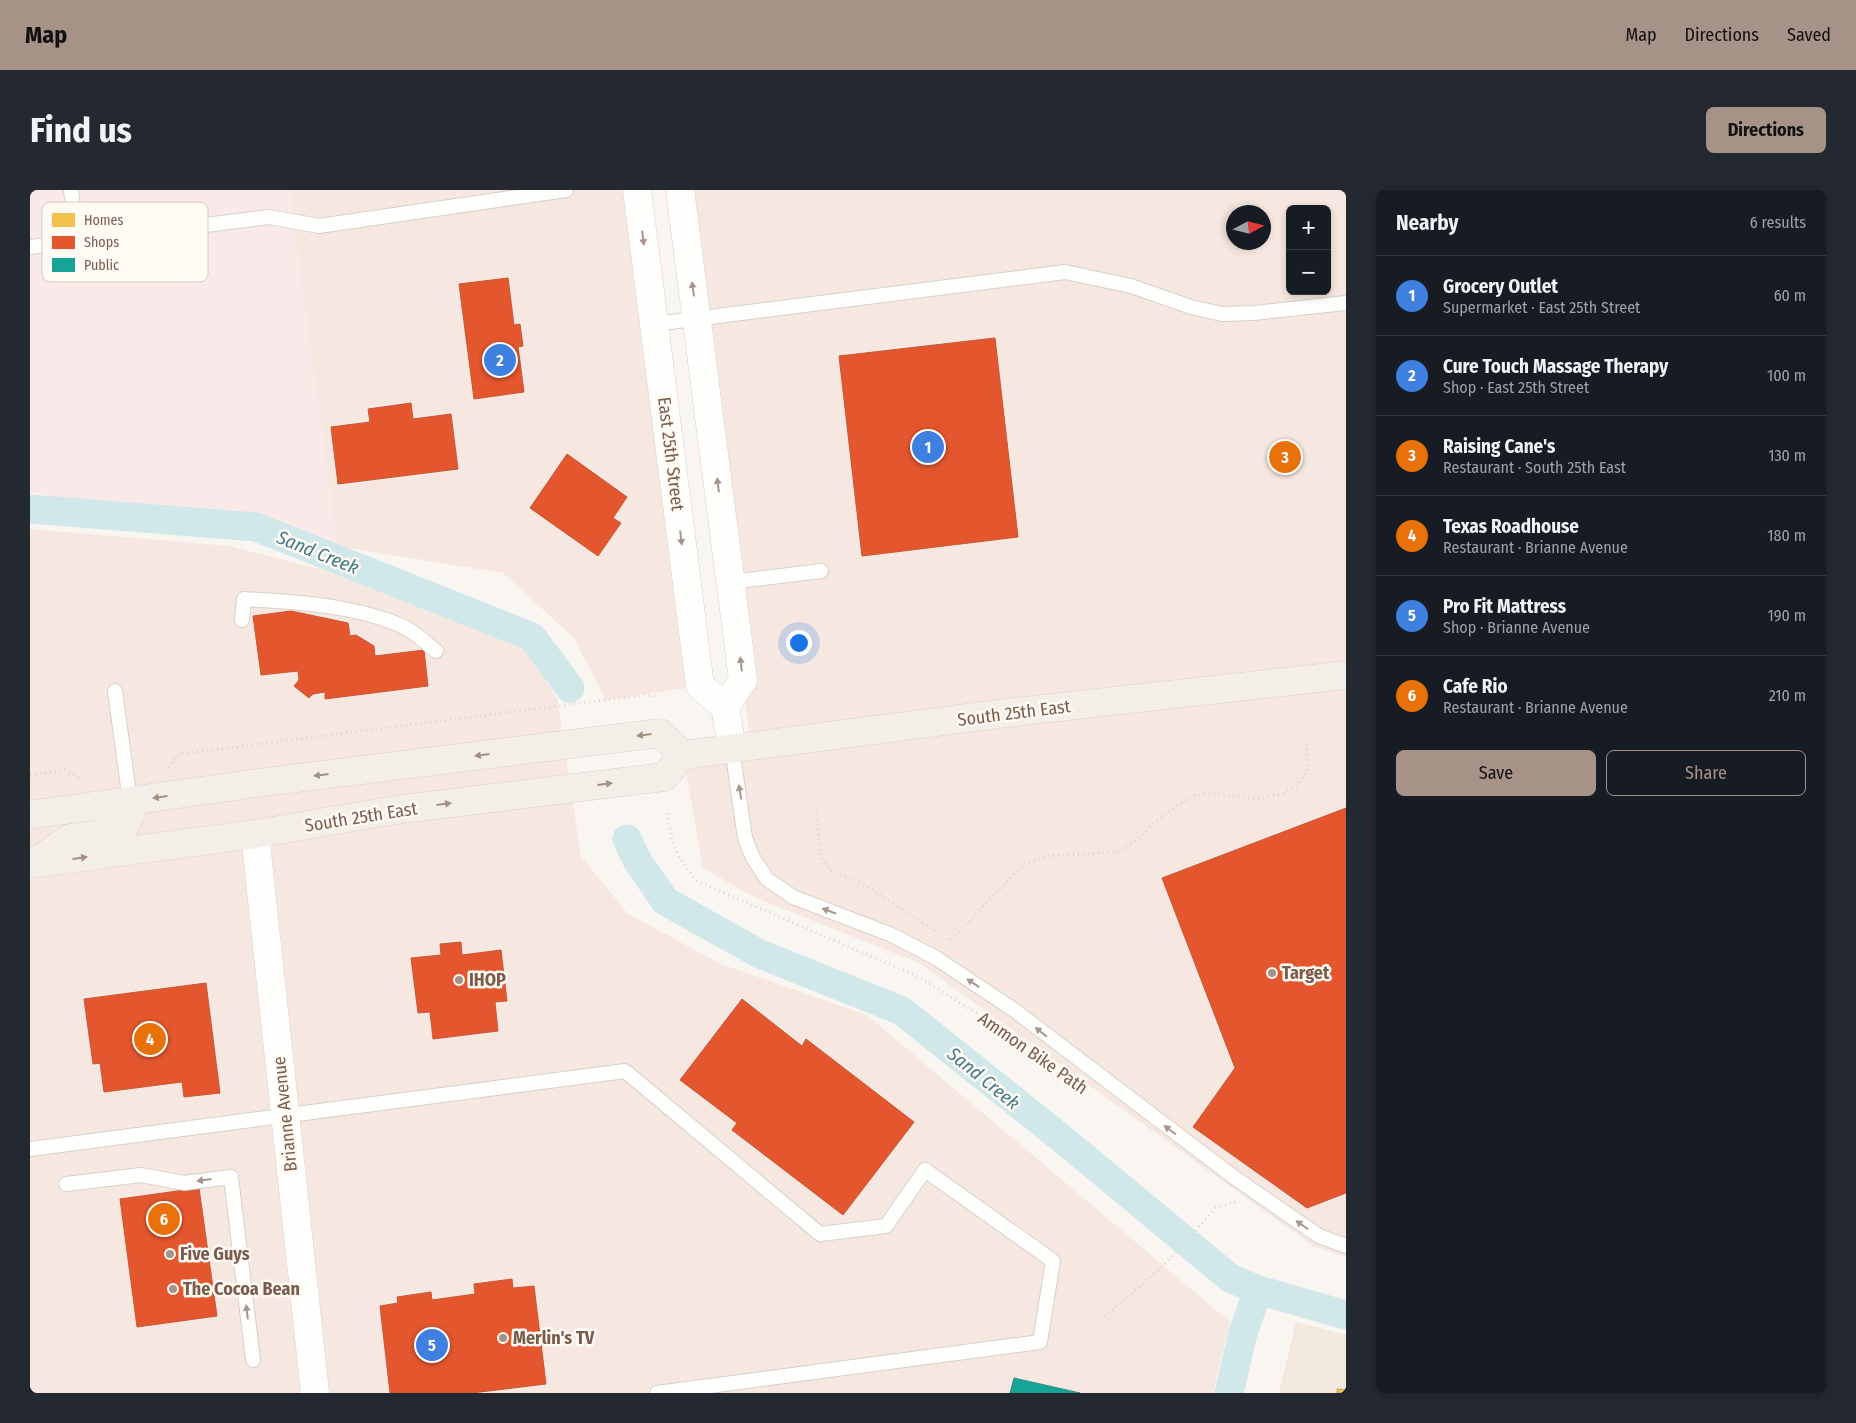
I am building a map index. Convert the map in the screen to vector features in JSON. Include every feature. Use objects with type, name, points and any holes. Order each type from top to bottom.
[{"type":"main road","name":"South 25th East","points":[[31,864],[255,834],[395,810],[664,777],[683,755],[1006,713],[1346,675]]},
{"type":"main road","points":[[30,815],[660,733],[683,755]]},
{"type":"main road","points":[[31,864],[70,838],[125,826],[131,812],[130,801]]},
{"type":"street","name":"East 25th Street","points":[[637,190],[700,686],[725,707]]},
{"type":"street","points":[[680,190],[743,680],[725,707],[732,748]]},
{"type":"street","name":"Brianne Avenue","points":[[255,834],[315,1393]]},
{"type":"lane","points":[[208,225],[270,217],[319,226],[453,208],[566,190]]},
{"type":"lane","points":[[654,324],[1065,272],[1131,286],[1191,307],[1222,314],[1254,314],[1346,303]]},
{"type":"lane","points":[[731,582],[820,571]]},
{"type":"lane","points":[[242,620],[244,599],[309,603],[376,617],[404,626],[436,651]]},
{"type":"lane","points":[[115,691],[130,801]]},
{"type":"lane","points":[[732,748],[742,806],[745,838],[753,858],[767,880],[793,897],[892,935],[936,958],[1014,1010],[1235,1178],[1319,1236],[1346,1246]]},
{"type":"lane","points":[[30,1149],[625,1071],[820,1234],[886,1226],[925,1170],[1053,1260],[1040,1342],[657,1393]]},
{"type":"lane","points":[[66,1184],[141,1175],[184,1183],[230,1177],[253,1360]]},
{"type":"path","points":[[166,769],[180,754],[644,696],[658,696]]},
{"type":"path","points":[[816,804],[820,853],[829,868],[863,884],[950,941],[1024,864],[1046,856],[1117,852],[1141,837],[1154,823],[1178,805],[1196,795],[1211,793],[1255,799],[1282,794],[1297,786],[1307,771],[1307,743]]},
{"type":"path","points":[[30,775],[65,770],[86,782]]},
{"type":"path","name":"Ammon Bike Path","points":[[667,813],[671,843],[680,861],[697,881],[919,977],[1005,1032]]},
{"type":"path","points":[[1101,1320],[1165,1264],[1216,1208],[1232,1205],[1241,1199],[1232,1194]]},
{"type":"shaded area","points":[[30,190],[289,190],[337,546],[30,492]]},
{"type":"shaded area","points":[[289,190],[637,190],[700,686],[606,700],[573,637],[503,573],[337,546]]},
{"type":"shaded area","points":[[680,190],[1346,190],[1346,667],[750,739]]},
{"type":"shaded area","points":[[30,529],[230,546],[347,576],[522,643],[557,698],[581,856],[628,914],[721,964],[867,1015],[1230,1322],[1213,1393],[30,1393]]},
{"type":"shaded area","points":[[1346,673],[1346,1257],[1313,1246],[919,963],[754,897],[703,868],[683,755]]},
{"type":"shaded area","points":[[1296,1322],[1346,1335],[1346,1393],[1279,1393]]},
{"type":"building: Homes","points":[[1337,1389],[1346,1390],[1346,1393],[1337,1393]]},
{"type":"building: Shops","points":[[508,278],[514,325],[520,324],[523,346],[518,347],[524,392],[474,399],[459,284]]},
{"type":"building: Shops","points":[[995,338],[1018,537],[862,556],[839,356]]},
{"type":"building: Shops","points":[[411,403],[413,419],[451,414],[458,469],[338,484],[331,427],[370,422],[368,409]]},
{"type":"building: Shops","points":[[567,454],[627,497],[613,518],[621,523],[598,556],[530,508]]},
{"type":"building: Shops","points":[[291,611],[348,623],[350,636],[356,635],[374,646],[375,656],[424,650],[428,686],[325,699],[325,692],[313,694],[309,698],[294,686],[299,680],[298,671],[261,675],[253,616]]},
{"type":"building: Shops","name":"Target","points":[[1346,808],[1346,1193],[1307,1208],[1193,1127],[1235,1068],[1162,878]]},
{"type":"building: Shops","name":"IHOP","points":[[461,942],[462,955],[501,950],[507,1001],[495,1002],[498,1031],[433,1039],[430,1012],[418,1013],[411,958],[441,955],[440,944]]},
{"type":"building: Shops","points":[[206,983],[220,1093],[184,1097],[182,1082],[104,1092],[100,1063],[93,1064],[84,999]]},
{"type":"building: Shops","points":[[742,999],[802,1046],[806,1039],[914,1122],[843,1215],[732,1130],[737,1123],[680,1080]]},
{"type":"building: Shops","points":[[199,1188],[217,1316],[137,1327],[120,1199]]},
{"type":"building: Shops","points":[[512,1279],[513,1288],[534,1286],[546,1384],[472,1393],[390,1393],[380,1306],[398,1303],[397,1297],[431,1292],[432,1300],[475,1294],[474,1284]]},
{"type":"building: Public","points":[[1014,1378],[1080,1393],[1010,1393]]},
{"type":"waterway","name":"Sand Creek","points":[[30,509],[256,527],[532,637],[570,688]]},
{"type":"waterway","name":"Sand Creek","points":[[627,839],[637,860],[665,901],[760,954],[902,1011],[1061,1138],[1230,1278],[1258,1290],[1346,1315]]},
{"type":"waterway","points":[[1229,1393],[1243,1333],[1258,1290]]},
{"type":"place","name":"Cure Touch Massage Therapy","points":[[500,360]]},
{"type":"place","name":"Grocery Outlet","points":[[928,447]]},
{"type":"place","name":"Raising Cane's","points":[[1285,457]]},
{"type":"place","name":"Target","points":[[1272,973]]},
{"type":"place","name":"IHOP","points":[[459,980]]},
{"type":"place","name":"Texas Roadhouse","points":[[150,1039]]},
{"type":"place","name":"Cafe Rio","points":[[164,1219]]},
{"type":"place","name":"Five Guys","points":[[170,1254]]},
{"type":"place","name":"The Cocoa Bean","points":[[173,1289]]},
{"type":"place","name":"Merlin's TV","points":[[503,1338]]},
{"type":"place","name":"Pro Fit Mattress","points":[[432,1345]]}]
